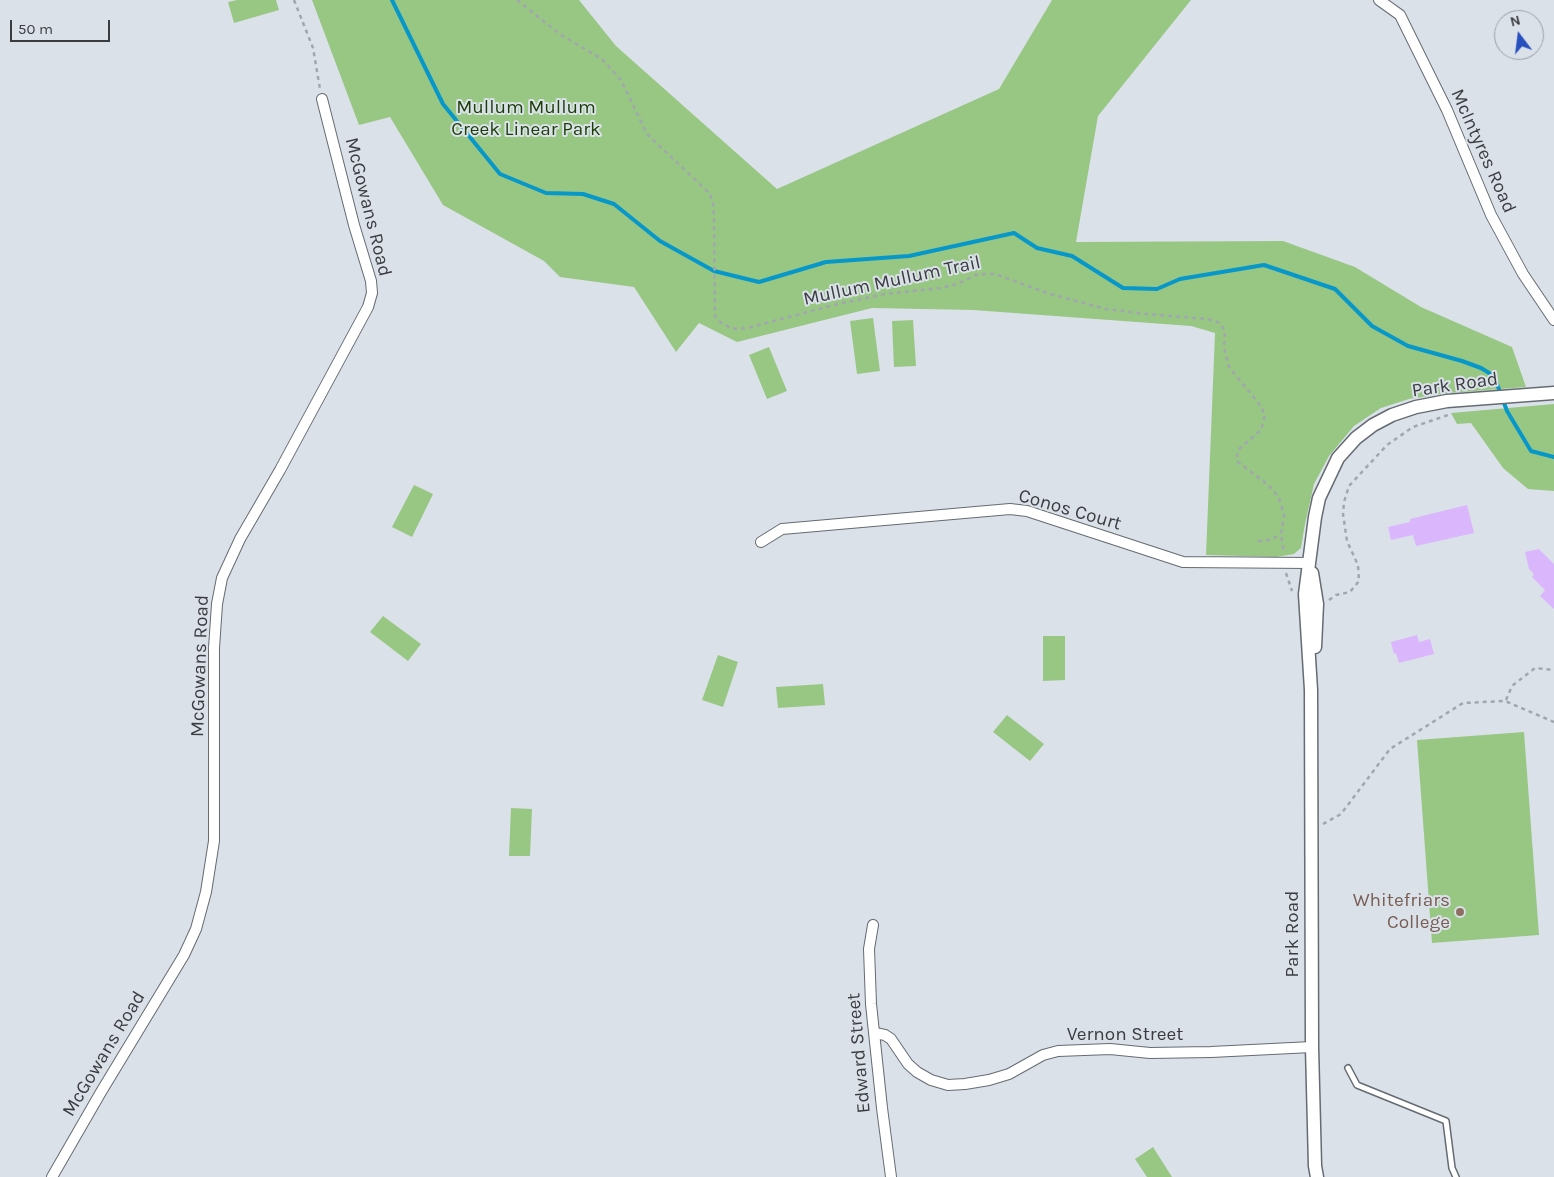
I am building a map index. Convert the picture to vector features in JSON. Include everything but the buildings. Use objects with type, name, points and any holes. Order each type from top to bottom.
[{"type":"street","name":"McIntyres Road","points":[[1378,0],[1400,15],[1447,110],[1491,215],[1523,274],[1554,320]]},
{"type":"street","name":"McGowans Road","points":[[52,1177],[184,955],[196,929],[206,892],[214,842],[214,648],[217,604],[222,578],[240,539],[280,470],[368,307],[372,293],[371,281],[354,225],[322,99]]},
{"type":"street","name":"Park Road","points":[[1317,1177],[1315,1166],[1312,1047],[1311,690],[1305,594],[1319,498],[1338,458],[1356,438],[1373,425],[1392,415],[1416,407],[1447,401],[1554,393]]},
{"type":"street","name":"Conos Court","points":[[761,542],[782,529],[1010,509],[1027,511],[1183,562],[1310,563]]},
{"type":"street","name":"Park Road","points":[[1310,563],[1317,604],[1311,690]]},
{"type":"street","name":"Edward Street","points":[[873,925],[870,949],[870,976],[882,1108],[891,1177]]},
{"type":"street","name":"Vernon Street","points":[[875,1032],[891,1039],[908,1064],[917,1072],[931,1080],[948,1085],[964,1084],[1009,1074],[1043,1055],[1058,1051],[1110,1048],[1150,1053],[1312,1047]]},
{"type":"lane","points":[[1348,1068],[1357,1085],[1446,1121],[1452,1168],[1456,1177]]},
{"type":"path","points":[[294,0],[313,48],[322,99]]},
{"type":"path","name":"Mullum Mullum Trail","points":[[517,0],[561,35],[602,59],[613,70],[621,80],[647,134],[710,194],[714,218],[715,316],[720,322],[729,327],[737,329],[747,328],[838,304],[885,294],[940,288],[956,284],[976,275],[995,274],[1047,293],[1106,308],[1217,321],[1225,331],[1224,348],[1229,367],[1260,405],[1265,415],[1261,430],[1239,449],[1237,456],[1238,462],[1267,484],[1280,499],[1284,514],[1281,535],[1286,575],[1292,592]]},
{"type":"path","points":[[1317,604],[1325,603],[1336,595],[1350,592],[1359,581],[1358,565],[1347,542],[1343,514],[1349,486],[1387,445],[1414,427],[1441,418]]},
{"type":"path","points":[[1258,541],[1266,541],[1281,535]]},
{"type":"path","points":[[1505,701],[1512,686],[1535,668],[1554,670]]},
{"type":"path","points":[[1311,831],[1341,814],[1390,749],[1463,703],[1505,701],[1554,722]]},
{"type":"green space","points":[[237,0],[276,0],[279,10],[234,23],[228,2]]},
{"type":"green space","name":"Mullum Mullum Creek Linear Park","points":[[312,0],[579,0],[616,46],[777,189],[999,89],[1052,0],[1191,0],[1098,116],[1076,242],[1283,241],[1355,267],[1421,307],[1512,347],[1526,387],[1448,393],[1409,399],[1381,408],[1354,426],[1329,456],[1314,484],[1301,548],[1294,554],[1276,557],[1206,555],[1215,333],[1191,326],[973,310],[872,308],[737,342],[699,323],[676,352],[634,287],[560,277],[544,261],[443,205],[390,117],[359,125]]},
{"type":"green space","points":[[873,318],[880,371],[857,374],[850,321]]},
{"type":"green space","points":[[913,320],[916,366],[894,367],[892,321]]},
{"type":"green space","points":[[769,347],[787,391],[767,399],[749,355]]},
{"type":"green space","points":[[1554,404],[1554,491],[1528,489],[1503,468],[1471,423],[1457,424],[1451,413]]},
{"type":"green space","points":[[414,485],[433,494],[412,537],[392,527]]},
{"type":"green space","points":[[383,616],[421,644],[408,661],[370,632]]},
{"type":"green space","points":[[1043,636],[1065,636],[1065,680],[1043,681]]},
{"type":"green space","points":[[718,655],[738,662],[723,707],[702,700]]},
{"type":"green space","points":[[823,684],[825,705],[778,708],[776,687]]},
{"type":"green space","points":[[1007,715],[1044,744],[1030,761],[993,732]]},
{"type":"green space","points":[[1524,732],[1539,935],[1432,943],[1417,740]]},
{"type":"green space","points":[[511,808],[532,809],[530,856],[509,856]]},
{"type":"green space","points":[[1153,1147],[1172,1177],[1147,1177],[1135,1159]]},
{"type":"waterway","points":[[392,0],[443,104],[500,174],[546,193],[583,194],[614,204],[660,241],[714,271],[759,282],[826,262],[909,256],[1014,233],[1037,248],[1072,256],[1123,288],[1157,289],[1180,279],[1264,265],[1335,289],[1372,326],[1408,346],[1462,361],[1481,368],[1494,376],[1507,411],[1531,451],[1554,457]]},
{"type":"place","name":"Whitefriars College","points":[[1460,912]]}]
